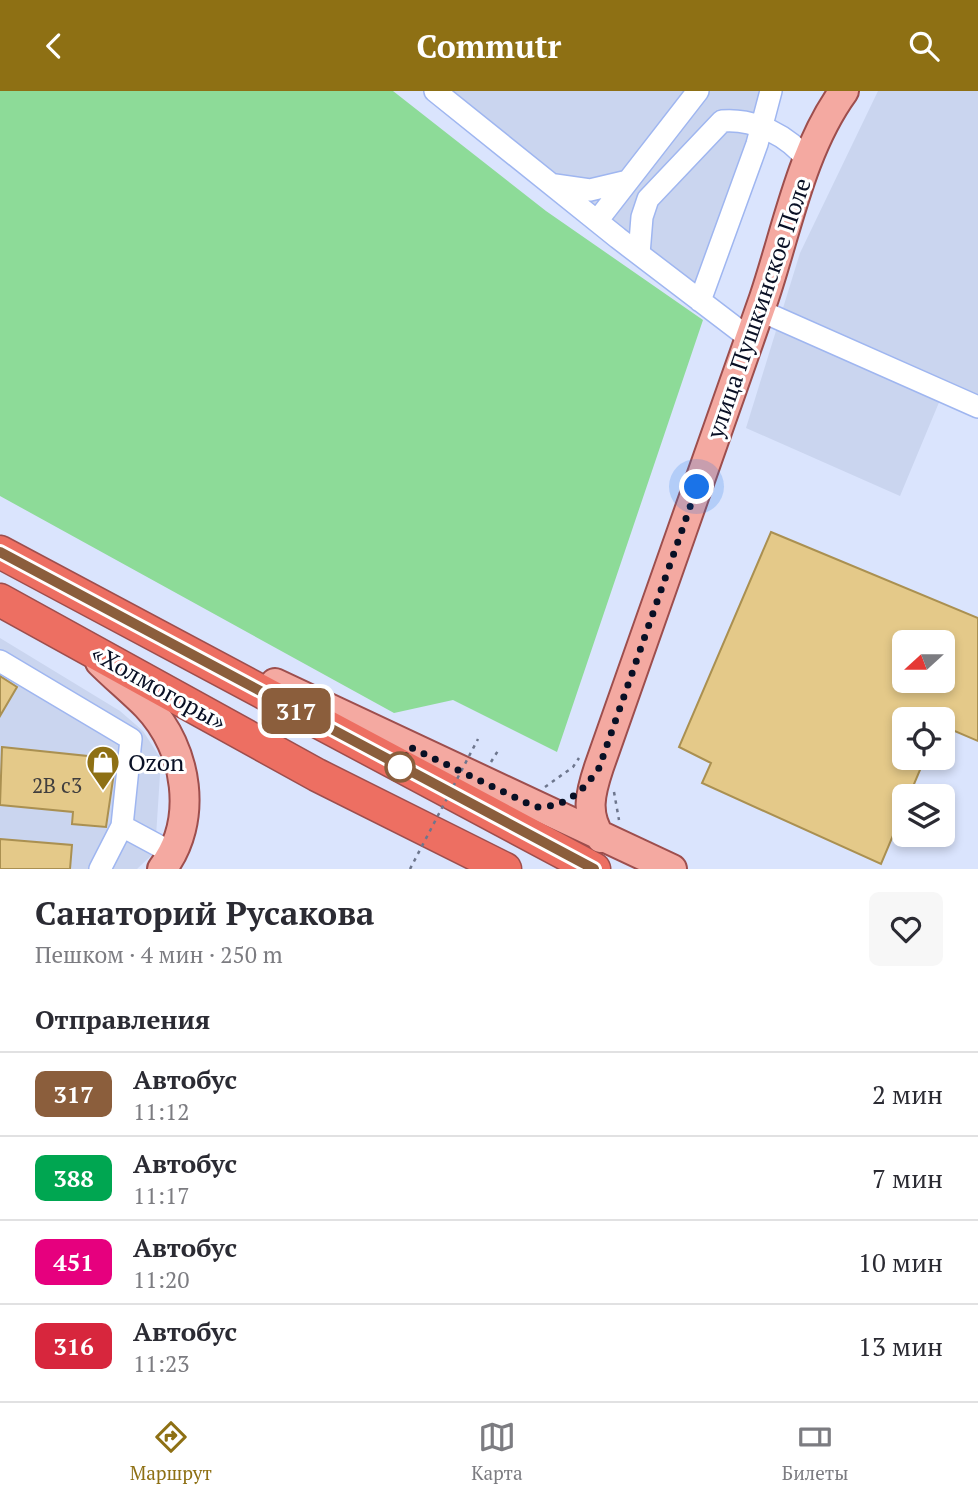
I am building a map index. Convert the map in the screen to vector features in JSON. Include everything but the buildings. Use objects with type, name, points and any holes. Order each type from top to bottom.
[{"type":"highway","name":"«Холмогоры»","points":[[0,552],[594,869]]},
{"type":"highway","name":"«Холмогоры»","points":[[0,600],[317,775],[505,869]]},
{"type":"main road","name":"улица Пушкинское Поле","points":[[538,797],[553,807],[567,803],[583,789],[592,758],[749,338],[808,161],[838,96]]},
{"type":"main road","points":[[127,622],[538,797],[601,838],[672,869]]},
{"type":"main road","points":[[77,642],[149,708],[176,750],[185,786],[183,820],[168,861]]},
{"type":"main road","name":"улица Пушкинское Поле","points":[[592,758],[589,811],[601,838]]},
{"type":"lane","points":[[435,91],[749,338]]},
{"type":"lane","points":[[597,221],[698,91]]},
{"type":"lane","points":[[700,301],[760,136],[771,91]]},
{"type":"lane","points":[[639,254],[642,217],[648,198],[722,121],[742,119],[760,136],[795,144],[808,161]]},
{"type":"lane","points":[[553,185],[590,190],[628,181]]},
{"type":"lane","points":[[759,310],[978,407]]},
{"type":"lane","points":[[0,661],[131,739],[122,826],[100,869]]},
{"type":"lane","points":[[122,826],[168,861]]},
{"type":"path","points":[[410,869],[478,739]]},
{"type":"path","points":[[486,770],[499,749]]},
{"type":"path","points":[[538,797],[573,767],[592,758]]},
{"type":"shaded area","points":[[430,91],[782,91],[703,304]]},
{"type":"shaded area","points":[[878,91],[978,91],[978,416],[940,400],[900,496],[746,428],[800,253]]},
{"type":"shaded area","points":[[0,638],[120,711],[143,731],[161,759],[155,852],[137,869],[0,869]]},
{"type":"green space","points":[[0,91],[393,91],[546,211],[703,320],[557,752],[453,700],[394,713],[0,496]]},
{"type":"bus line","name":"317","points":[[0,552],[151,635],[594,869]]},
{"type":"place","name":"Ozon","points":[[103,792]]},
{"type":"route","points":[[400,767],[410,747],[535,807],[553,807],[567,803],[583,789],[599,768],[697,487]]}]
